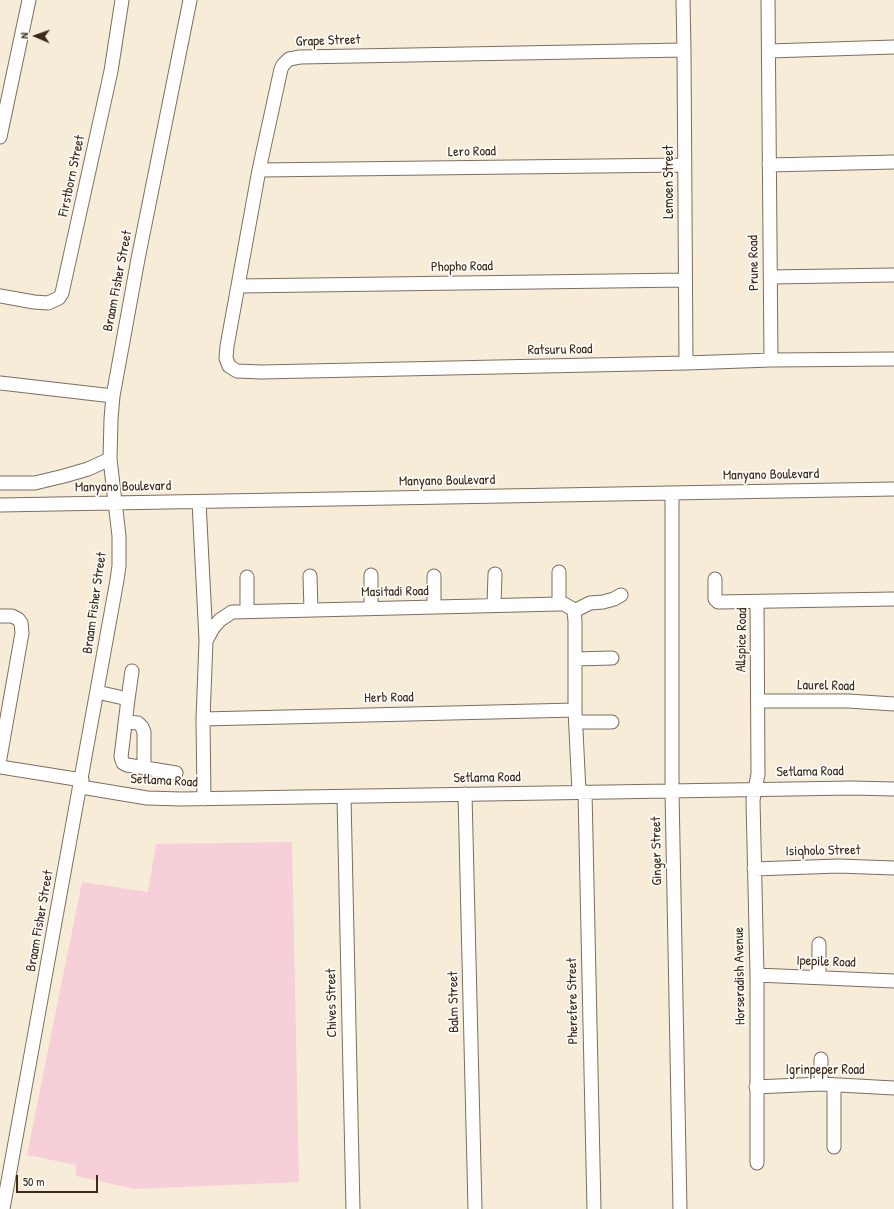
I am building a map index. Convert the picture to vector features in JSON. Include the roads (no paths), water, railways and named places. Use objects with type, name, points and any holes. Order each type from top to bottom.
[{"type":"street","points":[[0,137],[29,0]]},
{"type":"street","name":"Firstborn Street","points":[[0,296],[48,303],[54,302],[59,298],[62,292],[111,71],[122,0]]},
{"type":"street","name":"Braam Fisher Street","points":[[3,1209],[81,784],[119,566],[119,536],[110,459],[113,396],[138,259],[190,0]]},
{"type":"street","name":"Lemoen Street","points":[[683,0],[686,363]]},
{"type":"street","name":"Prune Road","points":[[768,0],[771,360]]},
{"type":"street","points":[[769,52],[894,48]]},
{"type":"street","name":"Grape Street","points":[[229,366],[226,358],[227,346],[260,170],[283,64],[288,59],[308,57],[684,50]]},
{"type":"street","points":[[770,165],[894,162]]},
{"type":"street","name":"Lero Road","points":[[260,170],[684,165]]},
{"type":"street","points":[[770,277],[894,275]]},
{"type":"street","name":"Phopho Road","points":[[238,286],[685,280]]},
{"type":"street","name":"Ratsuru Road","points":[[229,366],[238,370],[261,372],[771,360],[894,359]]},
{"type":"street","points":[[0,383],[113,396]]},
{"type":"street","points":[[0,483],[35,483],[76,472],[110,459]]},
{"type":"street","name":"Manyano Boulevard","points":[[0,505],[894,489]]},
{"type":"street","name":"Ginger Street","points":[[672,493],[672,791],[680,1209]]},
{"type":"street","points":[[199,502],[206,642]]},
{"type":"street","points":[[559,572],[559,604]]},
{"type":"street","points":[[494,605],[495,574]]},
{"type":"street","points":[[371,575],[371,608]]},
{"type":"street","points":[[310,576],[311,610]]},
{"type":"street","points":[[434,576],[434,607]]},
{"type":"street","points":[[247,577],[247,611]]},
{"type":"street","points":[[715,579],[715,599],[718,602],[757,602]]},
{"type":"street","points":[[582,792],[576,716],[574,611],[590,603],[614,600],[621,595]]},
{"type":"street","name":"Allspice Road","points":[[755,790],[758,774],[757,602],[830,599],[894,599]]},
{"type":"street","name":"Masitadi Road","points":[[204,799],[203,719],[206,642],[213,628],[220,620],[232,612],[559,604],[568,605],[574,611]]},
{"type":"street","points":[[0,616],[12,616],[18,618],[21,623],[22,633],[0,758]]},
{"type":"street","points":[[575,659],[612,658]]},
{"type":"street","points":[[132,671],[121,758],[123,763],[127,766],[176,773]]},
{"type":"street","points":[[97,692],[128,699]]},
{"type":"street","name":"Laurel Road","points":[[758,701],[848,701],[894,704]]},
{"type":"street","name":"Herb Road","points":[[203,719],[576,716],[612,722]]},
{"type":"street","points":[[126,722],[138,724],[142,727],[144,732],[144,768]]},
{"type":"street","name":"Setlama Road","points":[[0,767],[147,798],[204,799],[852,788],[894,789]]},
{"type":"street","name":"Horseradish Avenue","points":[[755,790],[753,800],[757,975],[757,1163]]},
{"type":"street","name":"Pherefere Street","points":[[582,792],[594,1209]]},
{"type":"street","name":"Balm Street","points":[[465,794],[475,1209]]},
{"type":"street","name":"Chives Street","points":[[344,797],[353,1209]]},
{"type":"street","name":"Isiqholo Street","points":[[754,869],[838,866],[894,868]]},
{"type":"street","points":[[819,944],[819,977]]},
{"type":"street","name":"Ipepile Road","points":[[757,975],[894,981]]},
{"type":"street","points":[[821,1059],[827,1084],[834,1147]]},
{"type":"street","name":"Igrinpeper Road","points":[[756,1088],[827,1084],[894,1088]]}]
